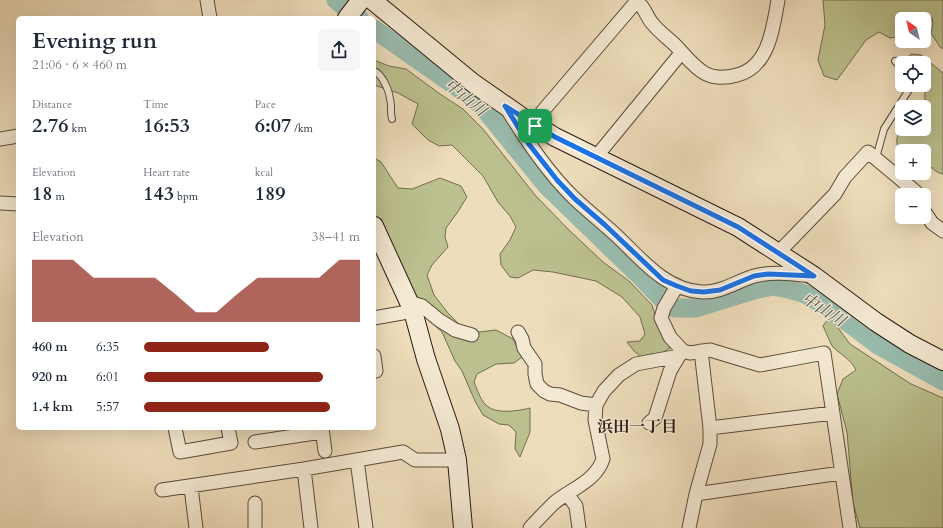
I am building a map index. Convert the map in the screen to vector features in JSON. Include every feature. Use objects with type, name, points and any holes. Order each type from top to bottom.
[{"type":"main road","points":[[357,8],[369,16]]},
{"type":"main road","points":[[376,20],[535,126],[738,227],[779,252],[814,276],[876,322],[910,344],[943,361]]},
{"type":"main road","points":[[376,230],[411,307],[426,359],[450,429],[457,460],[463,528]]},
{"type":"street","points":[[207,0],[210,16]]},
{"type":"street","points":[[535,126],[542,112],[635,1],[640,3],[650,21],[659,32],[675,45],[696,68],[706,74],[718,77],[730,77],[742,74],[753,67],[761,58],[766,48],[778,0]]},
{"type":"street","points":[[596,157],[682,53]]},
{"type":"street","points":[[505,106],[542,162],[575,199],[605,225],[674,291],[704,292],[720,290],[754,276],[768,274],[814,276]]},
{"type":"street","points":[[0,139],[16,136]]},
{"type":"street","points":[[779,252],[835,194],[845,177],[868,152],[911,188]]},
{"type":"street","points":[[0,203],[16,204]]},
{"type":"street","points":[[931,222],[943,231]]},
{"type":"street","points":[[674,291],[664,308],[661,318],[670,338],[681,353]]},
{"type":"street","points":[[376,317],[411,307],[422,306],[439,320],[455,330],[472,335]]},
{"type":"street","points":[[518,332],[522,339],[524,348],[535,364],[537,384],[544,391],[550,394],[560,394],[581,403],[596,405]]},
{"type":"street","points":[[530,528],[555,502],[590,478],[603,459],[595,420],[596,405],[599,398],[608,386],[619,375],[636,364],[681,353],[710,350],[760,365],[824,353],[850,528]]},
{"type":"street","points":[[690,528],[696,494],[710,444],[710,428],[701,351]]},
{"type":"street","points":[[649,423],[655,418],[670,371],[681,353]]},
{"type":"street","points":[[710,428],[833,413]]},
{"type":"street","points":[[176,430],[180,452],[230,443],[228,430]]},
{"type":"street","points":[[255,442],[286,433],[322,430],[325,451]]},
{"type":"street","points":[[162,490],[191,487],[404,452],[415,460],[457,460]]},
{"type":"street","points":[[357,460],[366,528]]},
{"type":"street","points":[[304,469],[311,528]]},
{"type":"street","points":[[696,494],[841,473]]},
{"type":"street","points":[[191,487],[196,528]]},
{"type":"street","points":[[568,494],[576,506],[580,528]]},
{"type":"street","points":[[255,503],[256,528]]},
{"type":"lane","points":[[376,72],[383,81],[391,99],[392,119]]},
{"type":"lane","points":[[876,160],[884,129],[908,92]]},
{"type":"green space","points":[[823,0],[943,0],[943,49],[931,33],[933,24],[931,12],[895,12],[895,37],[890,38],[879,32],[866,40],[837,80],[824,76],[818,60],[825,25]]},
{"type":"green space","points":[[911,54],[922,56],[909,56]]},
{"type":"green space","points":[[376,61],[389,66],[406,69],[463,109],[483,129],[535,195],[570,231],[603,262],[629,281],[652,305],[658,324],[670,348],[661,354],[651,354],[641,357],[634,351],[627,342],[640,341],[645,334],[640,317],[622,297],[596,281],[553,272],[533,270],[518,278],[510,277],[501,265],[500,254],[510,240],[516,227],[510,216],[498,202],[483,176],[452,145],[439,146],[428,140],[412,124],[418,104],[398,93],[376,86]]},
{"type":"green space","points":[[931,63],[943,73],[943,174],[931,167],[931,144],[897,144],[898,136],[931,136],[931,100],[924,100],[925,92],[931,92]]},
{"type":"green space","points":[[376,159],[381,162],[398,188],[412,189],[440,178],[461,186],[467,197],[446,228],[445,237],[448,247],[432,265],[427,275],[434,295],[448,313],[463,328],[479,332],[496,330],[513,339],[522,357],[514,363],[496,364],[477,374],[474,382],[485,404],[494,410],[506,411],[530,408],[530,432],[520,457],[515,449],[516,432],[509,425],[499,424],[483,415],[442,332],[423,315],[423,302],[409,291],[376,217]]},
{"type":"green space","points":[[828,319],[833,321],[850,344],[911,384],[943,398],[943,528],[860,528],[853,503],[847,432],[837,394],[843,379],[856,370],[849,360],[832,346],[823,326]]},
{"type":"waterway","name":"中山川","points":[[336,0],[356,16]]},
{"type":"waterway","name":"中山川","points":[[376,30],[482,106],[547,186],[660,297],[675,308],[696,308],[754,290],[773,286],[788,289],[805,294],[826,306],[878,345],[943,381]]},
{"type":"district","name":"浜田一丁目","points":[[637,426]]},
{"type":"route","points":[[505,106],[535,126],[738,227],[814,276],[768,274],[754,276],[720,290],[704,292],[691,291],[663,280],[575,199],[557,180],[528,143],[505,106]]}]
